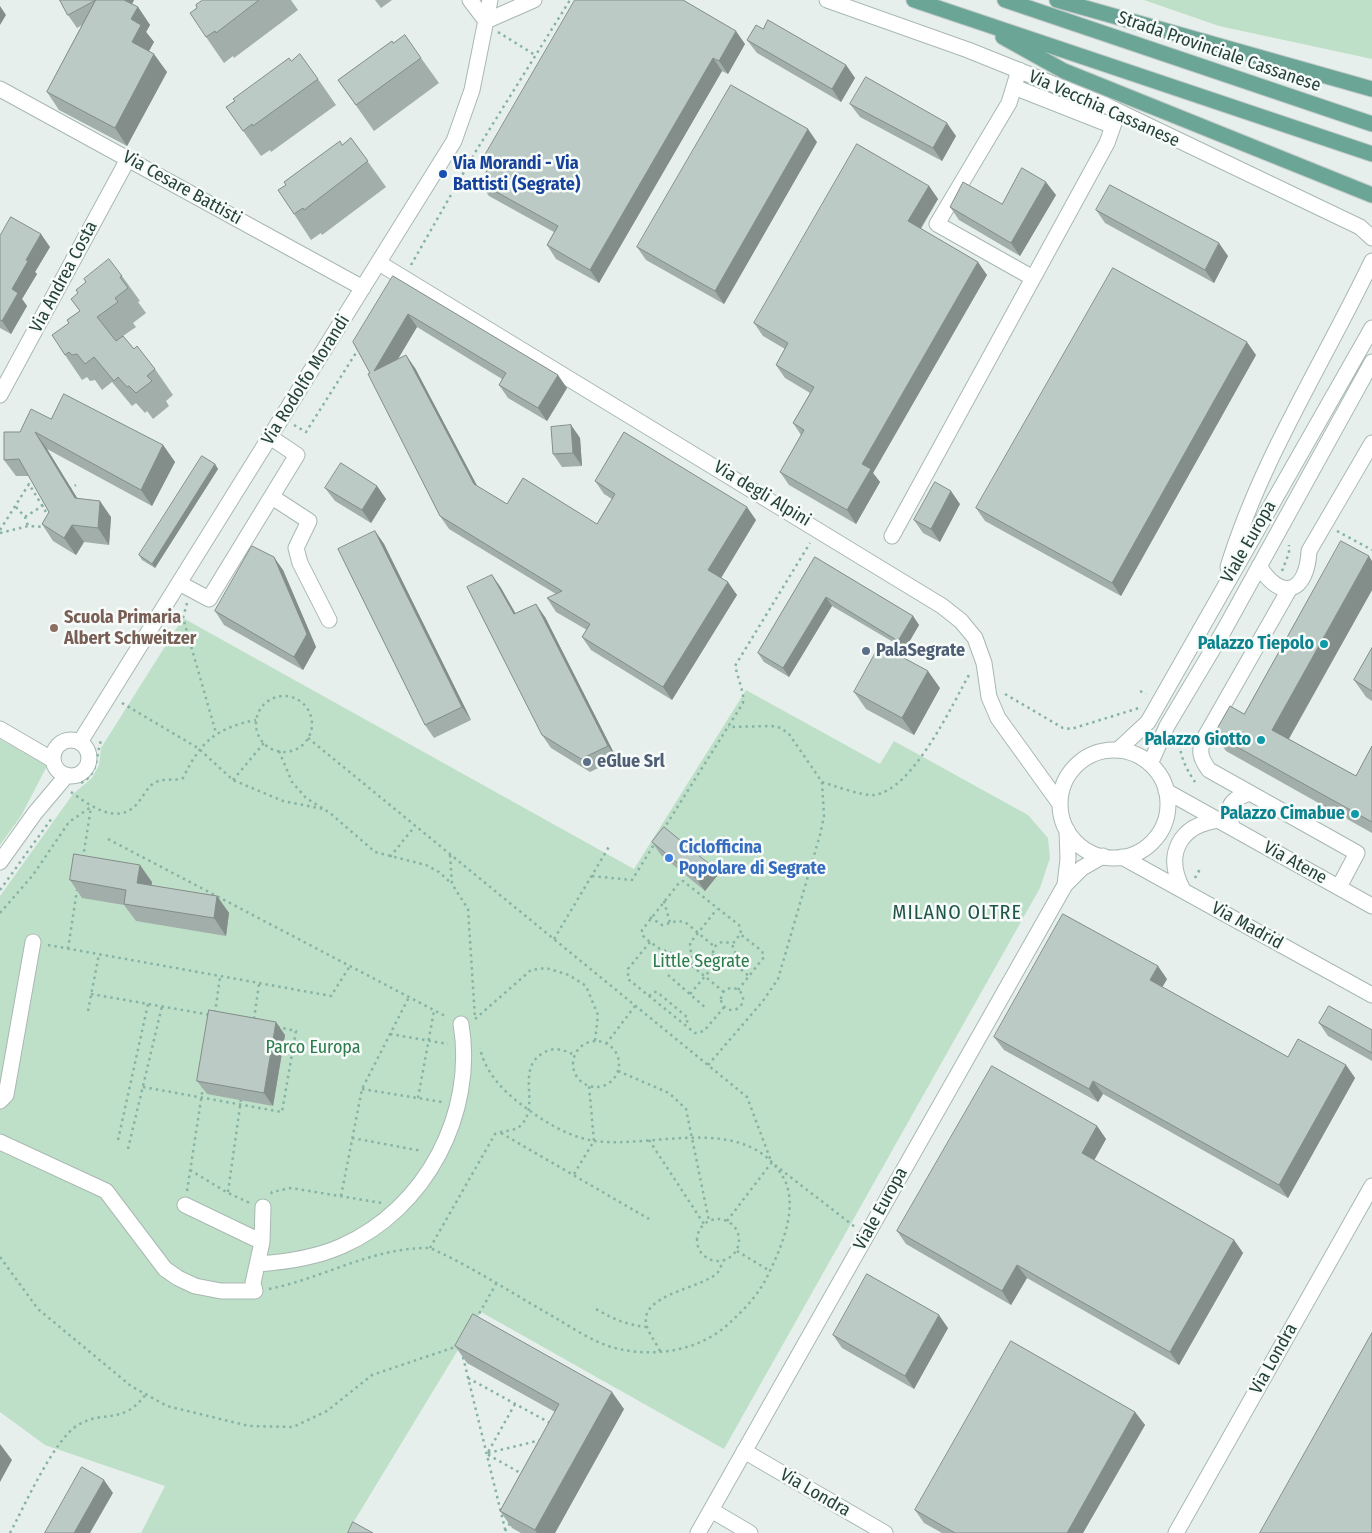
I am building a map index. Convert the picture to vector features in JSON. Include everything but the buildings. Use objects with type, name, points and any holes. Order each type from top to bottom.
[{"type":"main road","points":[[914,0],[1369,152]]},
{"type":"main road","name":"Strada Provinciale Cassanese","points":[[1005,0],[1372,124]]},
{"type":"main road","points":[[1057,0],[1372,89]]},
{"type":"main road","points":[[971,20],[1064,72],[1372,195]]},
{"type":"street","points":[[470,0],[486,21],[534,0]]},
{"type":"street","name":"Via Rodolfo Morandi","points":[[80,742],[185,586],[270,437],[458,133],[472,90],[490,0]]},
{"type":"street","name":"Via Vecchia Cassanese","points":[[827,0],[1019,70],[1116,119],[1360,227],[1372,238]]},
{"type":"street","points":[[1019,70],[1009,103],[937,224],[1033,278]]},
{"type":"street","points":[[892,536],[1107,143],[1116,119],[1014,87]]},
{"type":"street","name":"Via Cesare Battisti","points":[[0,89],[363,288]]},
{"type":"street","name":"Via Andrea Costa","points":[[0,395],[128,159]]},
{"type":"street","points":[[1220,594],[1237,539],[1264,477],[1315,369],[1342,324],[1372,261]]},
{"type":"street","name":"Via degli Alpini","points":[[379,263],[818,529],[942,606],[961,620],[975,638],[984,664],[989,697],[998,718],[1060,804]]},
{"type":"street","name":"Viale Europa","points":[[1118,750],[1148,722],[1372,328]]},
{"type":"street","name":"Viale Europa","points":[[1150,764],[1167,726],[1259,566],[1372,362]]},
{"type":"street","points":[[185,586],[209,599],[297,455],[270,437]]},
{"type":"street","points":[[1259,566],[1268,580],[1278,587],[1290,588],[1302,582],[1308,567],[1309,551],[1372,443]]},
{"type":"street","points":[[272,496],[309,521],[296,548],[300,562],[329,620]]},
{"type":"street","points":[[1290,588],[1200,747],[1201,760],[1209,770],[1357,853],[1339,887]]},
{"type":"street","points":[[0,729],[58,768],[81,772],[88,762],[88,751],[80,742],[71,740],[60,743],[53,752],[58,768],[35,813],[0,862]]},
{"type":"street","name":"Viale Europa","points":[[1065,885],[1068,859],[1067,830],[1060,804],[1064,782],[1077,764],[1096,753],[1118,750],[1136,755],[1150,764],[1160,776],[1166,791],[1167,813],[1158,833],[1143,849],[1122,857],[1103,856],[1082,847],[1067,830]]},
{"type":"street","name":"Via Atene","points":[[1166,791],[1372,906]]},
{"type":"street","points":[[1233,828],[1228,817],[1230,806],[1237,797],[1250,793]]},
{"type":"street","points":[[1182,890],[1175,877],[1173,860],[1179,841],[1202,822],[1219,820]]},
{"type":"street","name":"Viale Europa","points":[[698,1533],[1065,885],[1082,868],[1103,856]]},
{"type":"street","name":"Via Madrid","points":[[1122,857],[1372,995]]},
{"type":"street","points":[[0,1102],[6,1095],[33,942]]},
{"type":"street","points":[[258,1264],[313,1256],[344,1245],[370,1231],[400,1206],[416,1189],[439,1154],[459,1104],[472,1046],[470,1022]]},
{"type":"street","points":[[0,1142],[106,1191],[165,1269],[195,1286],[221,1291],[255,1291],[254,1283],[262,1242],[263,1207]]},
{"type":"street","name":"Via Londra","points":[[1176,1533],[1372,1186]]},
{"type":"street","points":[[185,1205],[262,1242]]},
{"type":"street","name":"Via Londra","points":[[744,1451],[885,1533]]},
{"type":"street","points":[[711,1510],[750,1533]]},
{"type":"path","points":[[404,278],[476,151],[570,0]]},
{"type":"path","points":[[486,21],[504,36],[535,55]]},
{"type":"path","points":[[294,425],[306,432],[362,343]]},
{"type":"path","points":[[0,532],[29,484],[51,520]]},
{"type":"path","points":[[67,490],[76,485]]},
{"type":"path","points":[[25,516],[50,501]]},
{"type":"path","points":[[16,507],[25,516],[28,526]]},
{"type":"path","points":[[1325,524],[1372,550]]},
{"type":"path","points":[[0,532],[28,526],[46,527]]},
{"type":"path","points":[[662,832],[743,703],[743,694],[735,666],[818,529]]},
{"type":"path","points":[[185,586],[183,618],[216,733]]},
{"type":"path","points":[[822,782],[873,795],[894,788],[922,756],[972,669]]},
{"type":"path","points":[[1140,691],[1146,694]]},
{"type":"path","points":[[280,696],[288,696],[304,704],[309,712],[311,729],[308,738],[296,749],[279,751],[264,743],[256,728],[256,720],[264,704],[280,696]]},
{"type":"path","points":[[122,703],[198,748],[233,780],[283,801],[323,809]]},
{"type":"path","points":[[70,791],[91,808],[110,813],[126,812],[136,806],[149,787],[157,782],[183,778],[198,748],[216,733],[235,724],[256,720]]},
{"type":"path","points":[[708,1065],[771,991],[784,965],[824,816],[822,782],[790,734],[781,728],[772,726],[728,727]]},
{"type":"path","points":[[255,1291],[291,1284],[376,1254],[415,1247],[430,1248],[584,1334],[617,1348],[648,1353],[660,1352],[695,1345],[716,1335],[741,1313],[763,1285],[770,1272],[778,1256],[787,1222],[789,1197],[784,1178],[772,1162],[747,1097],[308,738]]},
{"type":"path","points":[[233,780],[264,743]]},
{"type":"path","points":[[279,751],[292,782],[306,798],[323,809],[376,852],[426,865],[439,872],[452,884],[468,909],[470,1022]]},
{"type":"path","points":[[82,864],[91,808]]},
{"type":"path","points":[[0,913],[34,875],[69,822],[91,808]]},
{"type":"path","points":[[390,857],[415,826]]},
{"type":"path","points":[[108,839],[434,1010],[470,1022]]},
{"type":"path","points":[[592,876],[632,880],[657,840]]},
{"type":"path","points":[[554,939],[610,845]]},
{"type":"path","points":[[450,854],[452,884]]},
{"type":"path","points":[[724,992],[680,956],[660,949],[650,942],[642,935],[642,930],[650,917],[679,883],[683,881],[739,925],[740,934],[731,946]]},
{"type":"path","points":[[68,949],[79,883]]},
{"type":"path","points":[[664,901],[670,923]]},
{"type":"path","points":[[693,966],[690,944],[717,908]]},
{"type":"path","points":[[650,917],[660,925],[683,921],[715,947]]},
{"type":"path","points":[[738,990],[763,961],[764,954],[740,934]]},
{"type":"path","points":[[33,942],[331,996],[350,966]]},
{"type":"path","points":[[650,942],[626,973],[628,979],[695,1033],[700,1033],[706,1029],[725,1006]]},
{"type":"path","points":[[723,943],[731,946],[734,953],[732,961],[725,964],[717,962],[713,955],[715,947],[723,943]]},
{"type":"path","points":[[88,1011],[99,954]]},
{"type":"path","points":[[732,961],[750,977]]},
{"type":"path","points":[[690,994],[717,962]]},
{"type":"path","points":[[470,1022],[531,970],[546,968],[570,975],[586,986],[598,1015],[595,1042]]},
{"type":"path","points":[[668,976],[707,1009]]},
{"type":"path","points":[[91,994],[214,1016],[220,977]]},
{"type":"path","points":[[253,1023],[259,984]]},
{"type":"path","points":[[730,988],[738,990],[742,997],[741,1005],[732,1009],[725,1006],[722,999],[724,992],[730,988]]},
{"type":"path","points":[[649,996],[653,992],[657,992],[687,1017],[685,1025]]},
{"type":"path","points":[[341,1196],[362,1089],[409,997]]},
{"type":"path","points":[[118,1140],[148,1004]]},
{"type":"path","points":[[128,1149],[162,1006]]},
{"type":"path","points":[[606,1044],[635,1006]]},
{"type":"path","points":[[418,1098],[434,1010]]},
{"type":"path","points":[[143,1087],[282,1112],[296,1031],[270,1026]]},
{"type":"path","points":[[390,1034],[472,1046],[496,1081],[510,1097],[530,1111],[564,1130],[594,1141],[691,1138],[737,1141],[758,1151],[866,1236]]},
{"type":"path","points":[[587,1043],[606,1044],[617,1055],[618,1070],[607,1085],[598,1088],[581,1082],[575,1074],[573,1064],[575,1055],[587,1043]]},
{"type":"path","points":[[430,1248],[495,1134],[516,1129],[523,1124],[530,1111],[528,1083],[530,1065],[540,1054],[551,1048],[563,1049],[575,1055]]},
{"type":"path","points":[[618,1070],[679,1100],[686,1109],[709,1221]]},
{"type":"path","points":[[185,1205],[204,1079]]},
{"type":"path","points":[[574,1174],[594,1141],[589,1086]]},
{"type":"path","points":[[362,1089],[459,1104]]},
{"type":"path","points":[[228,1193],[241,1095]]},
{"type":"path","points":[[500,1132],[648,1219]]},
{"type":"path","points":[[352,1138],[439,1154]]},
{"type":"path","points":[[649,1140],[704,1224]]},
{"type":"path","points":[[727,1221],[772,1162]]},
{"type":"path","points":[[190,1170],[228,1193],[263,1207],[272,1192],[291,1188],[400,1206]]},
{"type":"path","points":[[718,1219],[727,1221],[735,1226],[739,1234],[740,1243],[737,1251],[731,1258],[723,1262],[713,1261],[705,1257],[699,1250],[698,1232],[709,1221],[718,1219]]},
{"type":"path","points":[[737,1251],[770,1272]]},
{"type":"path","points":[[0,1257],[38,1309],[131,1386],[167,1406],[249,1426],[293,1427],[327,1411],[372,1375],[460,1345],[506,1532]]},
{"type":"path","points":[[660,1352],[647,1327],[646,1318],[653,1305],[662,1298],[718,1273],[723,1262]]},
{"type":"path","points":[[476,1320],[496,1284]]},
{"type":"path","points":[[596,1309],[612,1319],[630,1325],[647,1327]]},
{"type":"path","points":[[468,1378],[553,1424]]},
{"type":"path","points":[[10,1533],[56,1449],[66,1436],[78,1425],[130,1411],[146,1394]]},
{"type":"path","points":[[486,1454],[515,1404]]},
{"type":"path","points":[[486,1454],[545,1439]]},
{"type":"path","points":[[486,1454],[525,1476]]},
{"type":"path","points":[[506,1532],[510,1522]]},
{"type":"green space","points":[[1144,0],[1372,0],[1372,59],[1219,26]]},
{"type":"green space","name":"Parco Europa","points":[[183,618],[634,869],[746,690],[880,764],[894,741],[1028,815],[1048,838],[1050,858],[1040,888],[724,1449],[481,1312],[347,1533],[141,1533],[165,1486],[45,1445],[0,1412],[0,896],[73,794],[92,778],[99,765],[101,748]]},
{"type":"green space","points":[[0,739],[47,766],[21,816],[0,845]]},
{"type":"place","name":"Via Morandi - Via Battisti (Segrate)","points":[[443,174]]},
{"type":"place","name":"Scuola Primaria Albert Schweitzer","points":[[54,628]]},
{"type":"place","name":"Palazzo Tiepolo","points":[[1324,644]]},
{"type":"place","name":"PalaSegrate","points":[[866,651]]},
{"type":"place","name":"Palazzo Giotto","points":[[1261,740]]},
{"type":"place","name":"eGlue Srl","points":[[587,762]]},
{"type":"place","name":"Palazzo Cimabue","points":[[1355,814]]},
{"type":"place","name":"Ciclofficina Popolare di Segrate","points":[[669,858]]},
{"type":"district","name":"MILANO OLTRE","points":[[957,913]]},
{"type":"park label","name":"Little Segrate","points":[[701,962]]}]
